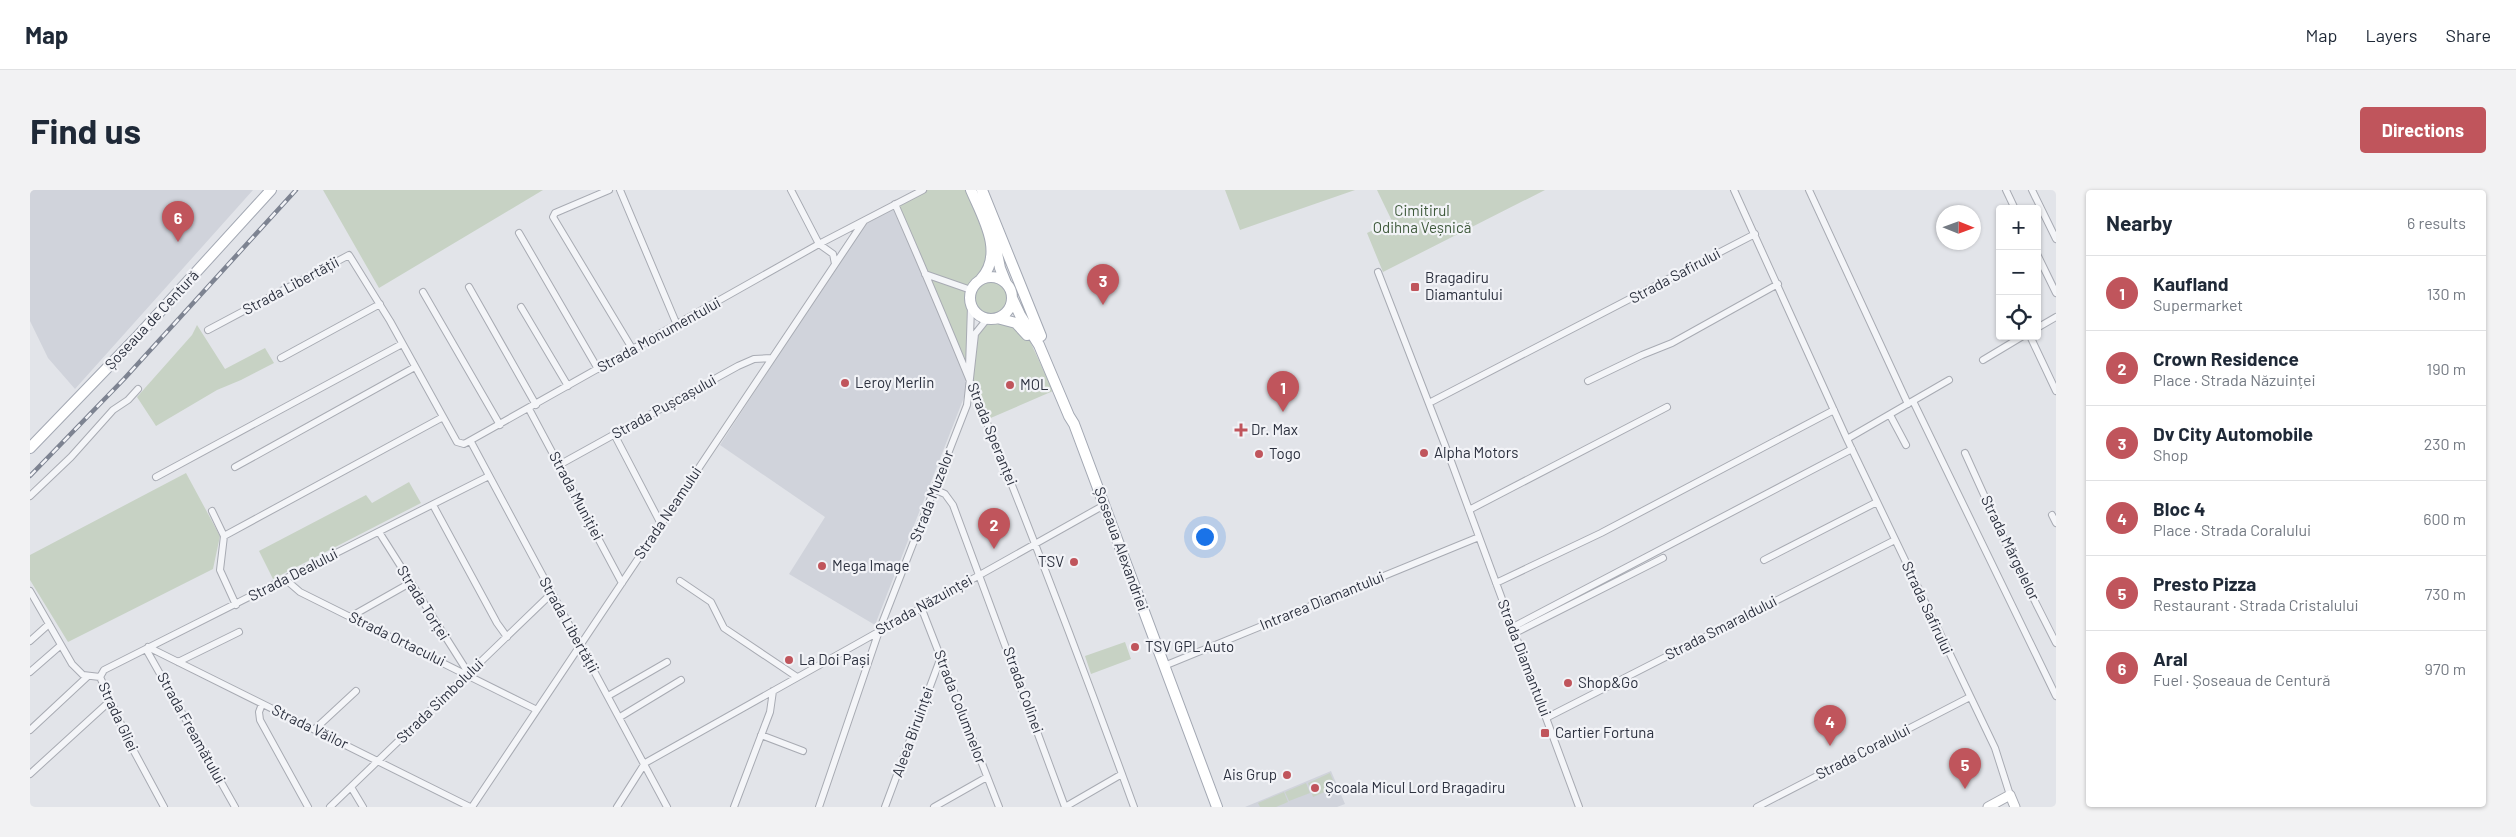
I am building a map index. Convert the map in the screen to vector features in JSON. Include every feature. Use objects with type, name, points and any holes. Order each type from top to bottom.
[{"type":"main road","name":"Șoseaua de Centură","points":[[30,448],[136,338],[271,190]]},
{"type":"main road","points":[[971,190],[989,233],[992,246],[990,267],[971,290],[971,306],[980,316],[992,318],[1008,310],[1012,298],[1000,268],[994,237],[977,190]]},
{"type":"main road","points":[[982,190],[1072,414],[1074,424]]},
{"type":"main road","points":[[981,279],[994,277],[1006,283]]},
{"type":"main road","name":"Șoseaua Alexandriei","points":[[1012,298],[1020,315],[1040,345],[1074,424],[1217,807]]},
{"type":"main road","name":"Șoseaua Alexandriei","points":[[992,318],[1016,323],[1033,345],[1068,426],[1210,807]]},
{"type":"street","points":[[609,190],[555,213],[553,217],[632,350]]},
{"type":"street","points":[[620,190],[676,325]]},
{"type":"street","points":[[791,190],[818,244],[833,254],[835,264]]},
{"type":"street","name":"Strada Monumentului","points":[[459,444],[471,442],[818,244],[923,190]]},
{"type":"street","name":"Strada Safirului","points":[[1734,190],[1852,449],[2000,759],[2013,801]]},
{"type":"street","points":[[1809,190],[1910,403],[2056,696]]},
{"type":"street","points":[[2006,190],[2013,205]]},
{"type":"street","points":[[2032,190],[2056,240]]},
{"type":"street","name":"Strada Speranței","points":[[894,204],[970,382],[1036,545],[1134,807]]},
{"type":"street","name":"Strada Neamului","points":[[471,807],[864,220]]},
{"type":"street","points":[[518,233],[598,369]]},
{"type":"street","name":"Strada Safirului","points":[[1429,403],[1755,234]]},
{"type":"street","name":"Strada Libertății","points":[[208,330],[348,255],[380,304],[459,444]]},
{"type":"street","points":[[2041,262],[2056,293]]},
{"type":"street","name":"Strada Diamantului","points":[[1378,272],[1429,403],[1579,807]]},
{"type":"street","points":[[925,274],[971,290]]},
{"type":"street","points":[[1588,381],[1672,343],[1778,284]]},
{"type":"street","points":[[468,287],[536,405]]},
{"type":"street","points":[[423,292],[500,425]]},
{"type":"street","points":[[281,358],[380,304]]},
{"type":"street","points":[[970,382],[968,361],[971,306]]},
{"type":"street","points":[[521,308],[568,386]]},
{"type":"street","points":[[2041,325],[2056,316]]},
{"type":"street","points":[[970,382],[975,334],[992,318]]},
{"type":"street","points":[[1983,360],[2016,340]]},
{"type":"street","points":[[2032,340],[2056,391]]},
{"type":"street","points":[[156,477],[402,344]]},
{"type":"street","name":"Strada Pușcașului","points":[[559,465],[738,366],[754,359],[771,358]]},
{"type":"street","points":[[235,467],[415,367]]},
{"type":"street","points":[[1848,439],[1950,380]]},
{"type":"street","name":"Strada Muzelor","points":[[818,807],[879,631],[967,405],[970,382]]},
{"type":"street","points":[[30,496],[71,457],[113,410],[128,400],[138,389]]},
{"type":"street","points":[[1469,510],[1667,407]]},
{"type":"street","name":"Strada Muniției","points":[[529,409],[622,583]]},
{"type":"street","points":[[1496,583],[1601,533],[1834,410]]},
{"type":"street","points":[[1890,415],[1906,445]]},
{"type":"street","points":[[224,536],[443,417]]},
{"type":"street","points":[[614,434],[661,524]]},
{"type":"street","name":"Strada Libertății","points":[[471,442],[551,594],[646,763],[666,806]]},
{"type":"street","points":[[1514,630],[1852,449]]},
{"type":"street","name":"Strada Mărgelelor","points":[[1965,453],[2009,550],[2056,643]]},
{"type":"street","name":"Strada Dealului","points":[[100,676],[104,670],[489,476]]},
{"type":"street","name":"Strada Colinei","points":[[934,489],[950,499],[980,574],[1065,807]]},
{"type":"street","points":[[1764,560],[1877,502]]},
{"type":"street","points":[[433,505],[497,623],[507,637]]},
{"type":"street","name":"Strada Năzuinței","points":[[646,763],[1099,508]]},
{"type":"street","points":[[212,511],[224,536],[220,570],[236,605]]},
{"type":"street","points":[[2052,515],[2056,523]]},
{"type":"street","name":"Strada Torței","points":[[379,532],[469,674]]},
{"type":"street","name":"Intrarea Diamantului","points":[[1164,666],[1479,537]]},
{"type":"street","name":"Strada Smaraldului","points":[[1546,718],[1895,540]]},
{"type":"street","points":[[1514,630],[1663,558]]},
{"type":"street","name":"Strada Ortacului","points":[[286,579],[300,592],[469,674],[537,710]]},
{"type":"street","points":[[680,581],[711,602],[724,628],[797,677]]},
{"type":"street","points":[[350,617],[410,583]]},
{"type":"street","name":"Strada Gliei","points":[[30,591],[78,671],[88,676],[100,676],[129,742],[164,807]]},
{"type":"street","name":"Strada Simbolului","points":[[330,807],[551,594]]},
{"type":"street","name":"Strada Columnelor","points":[[921,608],[999,807]]},
{"type":"street","points":[[30,641],[49,624]]},
{"type":"street","points":[[178,662],[239,632]]},
{"type":"street","points":[[30,672],[61,645]]},
{"type":"street","name":"Strada Văilor","points":[[147,648],[471,807]]},
{"type":"street","name":"Strada Freamătului","points":[[147,648],[235,807]]},
{"type":"street","name":"Aleea Biruinței","points":[[885,807],[941,657]]},
{"type":"street","points":[[608,696],[666,662]]},
{"type":"street","points":[[30,730],[78,688],[88,676]]},
{"type":"street","points":[[620,717],[682,680]]},
{"type":"street","points":[[315,730],[356,691]]},
{"type":"street","points":[[734,807],[770,712],[773,691]]},
{"type":"street","name":"Strada Coralului","points":[[1757,807],[1970,697]]},
{"type":"street","points":[[30,774],[110,700]]},
{"type":"street","points":[[262,704],[259,712],[260,720],[308,807]]},
{"type":"street","points":[[761,735],[803,751]]},
{"type":"street","points":[[617,807],[646,763]]},
{"type":"street","points":[[1065,807],[1122,774]]},
{"type":"street","points":[[934,807],[987,777]]},
{"type":"street","points":[[351,787],[362,807]]},
{"type":"street","points":[[1988,807],[2013,801]]},
{"type":"street","points":[[1998,807],[2013,801]]},
{"type":"shaded area","points":[[30,190],[253,190],[75,389],[48,358],[30,321]]},
{"type":"shaded area","points":[[895,204],[970,382],[875,625],[789,574],[825,517],[720,445],[863,225]]},
{"type":"shaded area","name":"Școala Micul Lord Bragadiru","points":[[1331,771],[1345,804],[1337,807],[1245,807]]},
{"type":"green space","points":[[323,190],[543,190],[379,288]]},
{"type":"green space","points":[[923,190],[971,190],[985,224],[988,277],[1001,279],[1011,292],[1010,306],[1003,315],[1029,339],[1053,391],[986,420],[895,204]],"holes":[[[972,307],[980,316],[986,319],[974,341]]]},
{"type":"green space","points":[[1225,190],[1355,190],[1240,230]]},
{"type":"green space","name":"Cimitirul Odihna Veșnică","points":[[1377,190],[1545,190],[1383,272],[1367,233],[1392,221]]},
{"type":"green space","points":[[197,325],[225,369],[265,348],[274,363],[217,390],[156,426],[137,397],[192,335]]},
{"type":"green space","points":[[186,473],[220,536],[213,569],[68,642],[30,580],[30,555]]},
{"type":"green space","points":[[409,482],[421,503],[273,579],[259,551],[366,495],[372,503]]},
{"type":"green space","points":[[1125,642],[1131,659],[1091,674],[1085,656]]},
{"type":"green space","points":[[1330,773],[1336,787],[1313,797],[1308,783]]},
{"type":"green space","points":[[1306,783],[1310,793],[1289,801],[1285,792]]},
{"type":"green space","points":[[1284,792],[1288,802],[1276,807],[1260,807],[1258,803]]},
{"type":"railway","points":[[30,476],[124,379],[296,190]]},
{"type":"place","name":"Aral","points":[[178,242]]},
{"type":"place","name":"Bragadiru Diamantului","points":[[1415,287]]},
{"type":"place","name":"Dv City Automobile","points":[[1103,305]]},
{"type":"place","name":"Leroy Merlin","points":[[845,383]]},
{"type":"place","name":"MOL","points":[[1010,385]]},
{"type":"place","name":"Kaufland","points":[[1283,412]]},
{"type":"place","name":"Dr. Max","points":[[1241,430]]},
{"type":"place","name":"Alpha Motors","points":[[1424,453]]},
{"type":"place","name":"Togo","points":[[1259,454]]},
{"type":"place","name":"Crown Residence","points":[[994,549]]},
{"type":"place","name":"TSV","points":[[1074,562]]},
{"type":"place","name":"Mega Image","points":[[822,566]]},
{"type":"place","name":"TSV GPL Auto","points":[[1135,647]]},
{"type":"place","name":"La Doi Pași","points":[[789,660]]},
{"type":"place","name":"Shop&Go","points":[[1568,683]]},
{"type":"place","name":"Cartier Fortuna","points":[[1545,733]]},
{"type":"place","name":"Bloc 4","points":[[1830,746]]},
{"type":"place","name":"Ais Grup","points":[[1287,775]]},
{"type":"place","name":"Școala Micul Lord Bragadiru","points":[[1315,788]]},
{"type":"place","name":"Presto Pizza","points":[[1965,789]]}]
